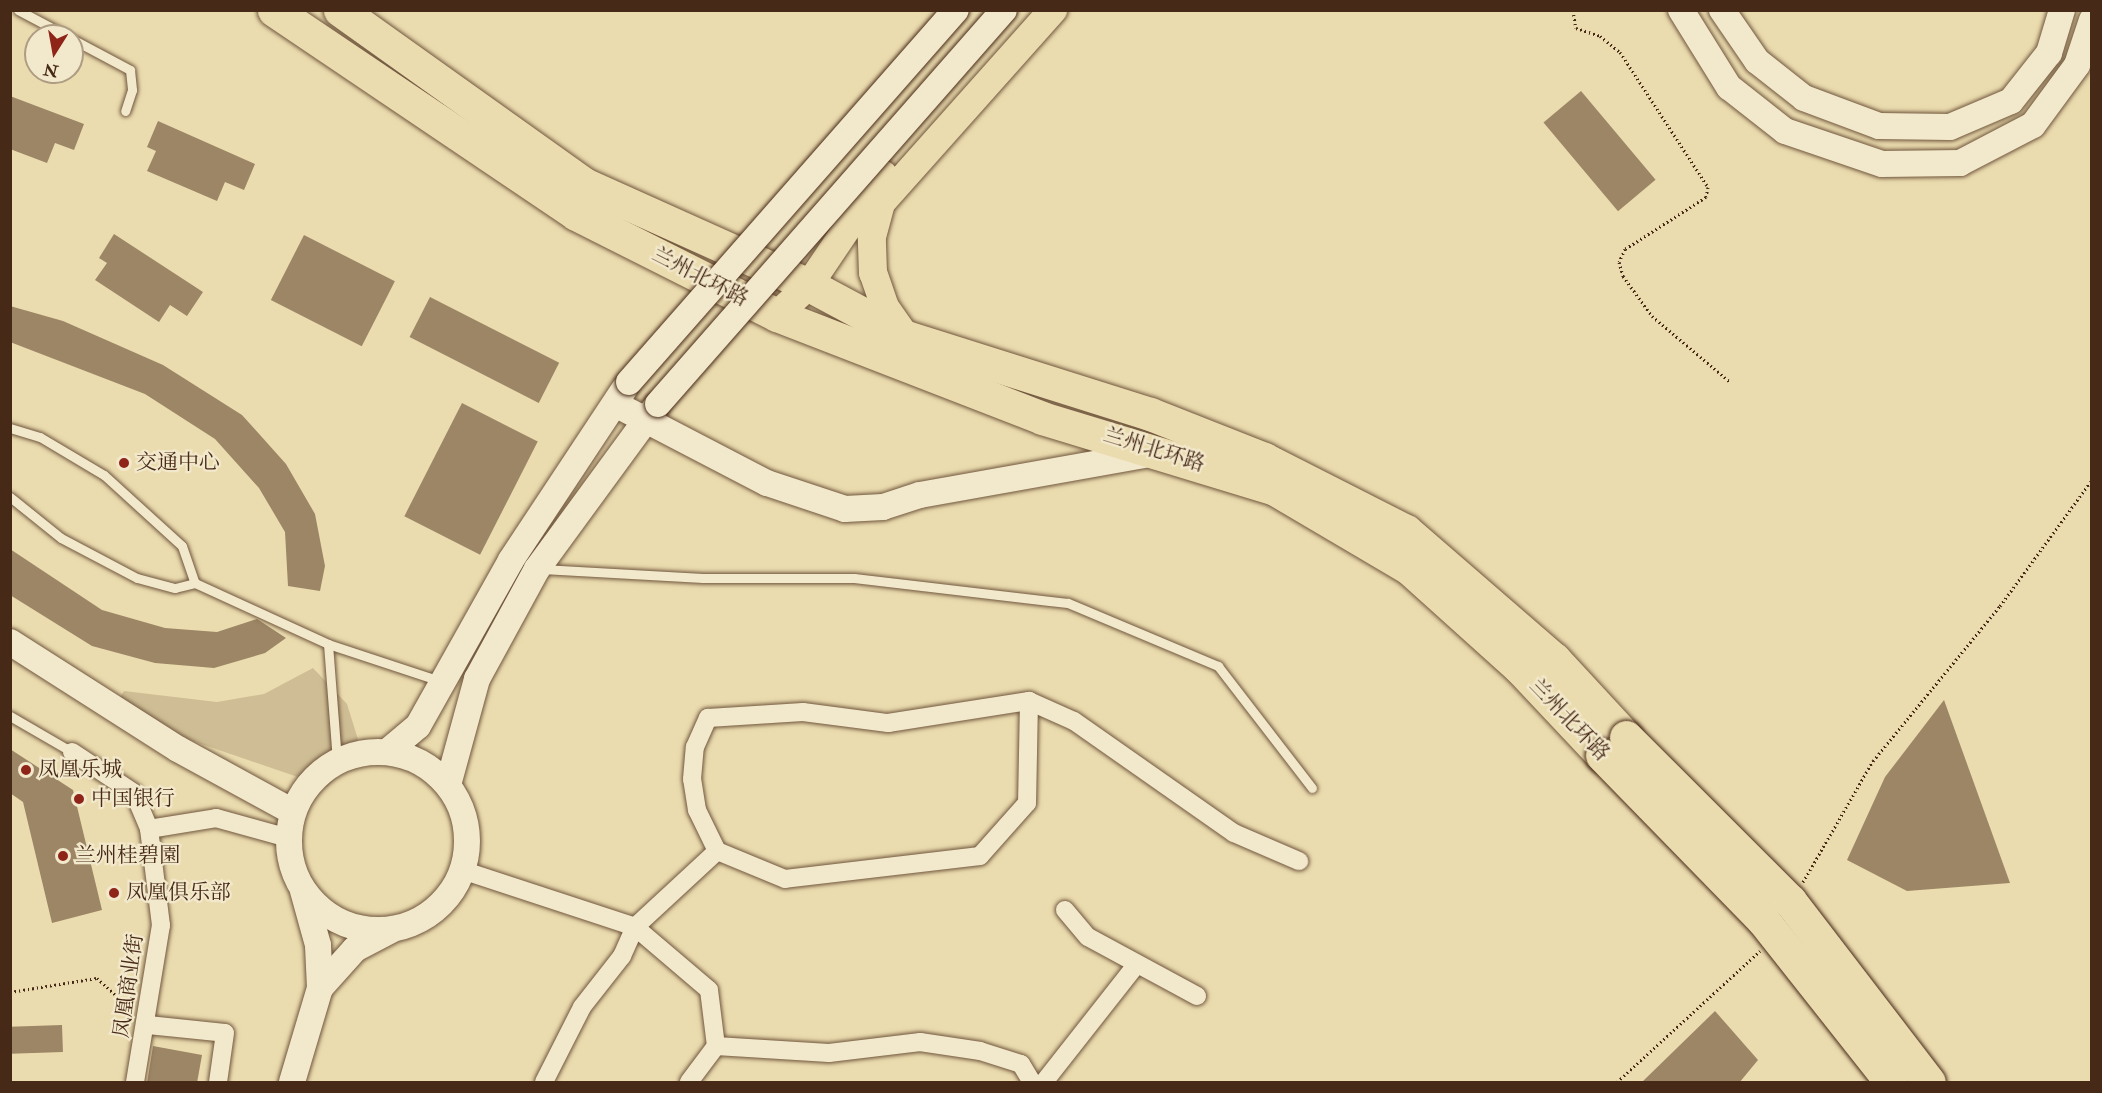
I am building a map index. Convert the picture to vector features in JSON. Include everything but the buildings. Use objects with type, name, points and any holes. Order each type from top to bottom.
[{"type":"highway","name":"兰州北环路","points":[[274,10],[576,214],[777,315],[1042,418],[1165,451],[1273,488],[1409,568],[1520,668],[1614,746],[1790,900],[1929,1083]]},
{"type":"highway","name":"兰州北环路","points":[[340,10],[584,184],[809,285],[906,337],[1171,422],[1264,459],[1406,531],[1554,660],[1614,746],[1763,920],[1891,1083]]},
{"type":"main road","points":[[387,752],[418,726],[442,682],[524,564],[615,404],[630,382],[956,10]]},
{"type":"main road","points":[[448,785],[477,679],[524,564],[651,413],[1004,10]]},
{"type":"main road","points":[[777,315],[809,285],[868,193],[1031,10]]},
{"type":"main road","points":[[906,337],[885,307],[873,273],[872,237],[881,203],[1053,10]]},
{"type":"main road","points":[[1681,10],[1730,87],[1785,131],[1850,158],[1882,164],[1960,163],[2033,125],[2077,65],[2091,20]]},
{"type":"main road","points":[[1722,10],[1757,61],[1804,98],[1879,126],[1950,128],[2011,101],[2049,53],[2062,10]]},
{"type":"main road","points":[[615,404],[651,413],[767,483],[845,509],[883,507],[920,495],[1165,451]]},
{"type":"main road","points":[[10,642],[178,749],[292,812]]},
{"type":"main road","points":[[292,1083],[320,988],[318,945],[288,838],[292,812],[310,782],[337,761],[387,752],[420,762],[448,785],[466,825],[462,870],[436,908],[355,949],[320,988]]},
{"type":"main road","points":[[302,889],[342,923],[393,928]]},
{"type":"street","points":[[1029,701],[1026,803],[980,856],[785,879],[717,851],[697,810],[692,779],[695,747],[708,718],[803,712],[888,723],[989,703],[1029,701],[1074,721],[1234,833],[1299,861]]},
{"type":"street","name":"凤凰商业街","points":[[72,752],[134,794],[149,829],[161,925],[148,1025],[135,1083]]},
{"type":"street","points":[[149,829],[216,818],[288,838]]},
{"type":"street","points":[[544,1083],[582,1007],[622,956],[635,927],[717,851]]},
{"type":"street","points":[[462,870],[635,927],[709,990],[716,1046],[689,1083]]},
{"type":"street","points":[[1065,910],[1088,937],[1197,996]]},
{"type":"street","points":[[1044,1083],[1136,965]]},
{"type":"street","points":[[148,1025],[225,1033],[218,1083]]},
{"type":"street","points":[[716,1046],[829,1053],[920,1042],[980,1051],[1021,1064],[1032,1083]]},
{"type":"lane","points":[[18,10],[44,24]]},
{"type":"lane","points":[[84,45],[130,70],[132,90],[125,111]]},
{"type":"lane","points":[[10,428],[40,437],[104,475],[182,546],[195,583]]},
{"type":"lane","points":[[10,497],[61,538],[137,578],[175,588],[195,583],[328,645],[442,682]]},
{"type":"lane","points":[[524,564],[703,578],[854,579],[1068,603],[1218,666],[1312,788]]},
{"type":"lane","points":[[328,645],[337,761]]},
{"type":"lane","points":[[10,716],[72,752]]},
{"type":"path","points":[[1573,10],[1576,28],[1600,36],[1620,52],[1708,187],[1706,197],[1625,249],[1619,262],[1623,276],[1652,316],[1729,381]]},
{"type":"path","points":[[1800,886],[1873,761],[2000,606],[2091,480]]},
{"type":"path","points":[[1617,1083],[1762,947]]},
{"type":"path","points":[[10,992],[97,978],[148,1025]]},
{"type":"shaded area","points":[[313,668],[347,704],[361,749],[327,787],[178,736],[116,704],[124,691],[217,702],[264,694]]},
{"type":"place","name":"交通中心","points":[[124,463]]},
{"type":"place","name":"凤凰乐城","points":[[26,770]]},
{"type":"place","name":"中国银行","points":[[79,799]]},
{"type":"place","name":"兰州桂碧園","points":[[63,856]]},
{"type":"place","name":"凤凰俱乐部","points":[[114,893]]}]
